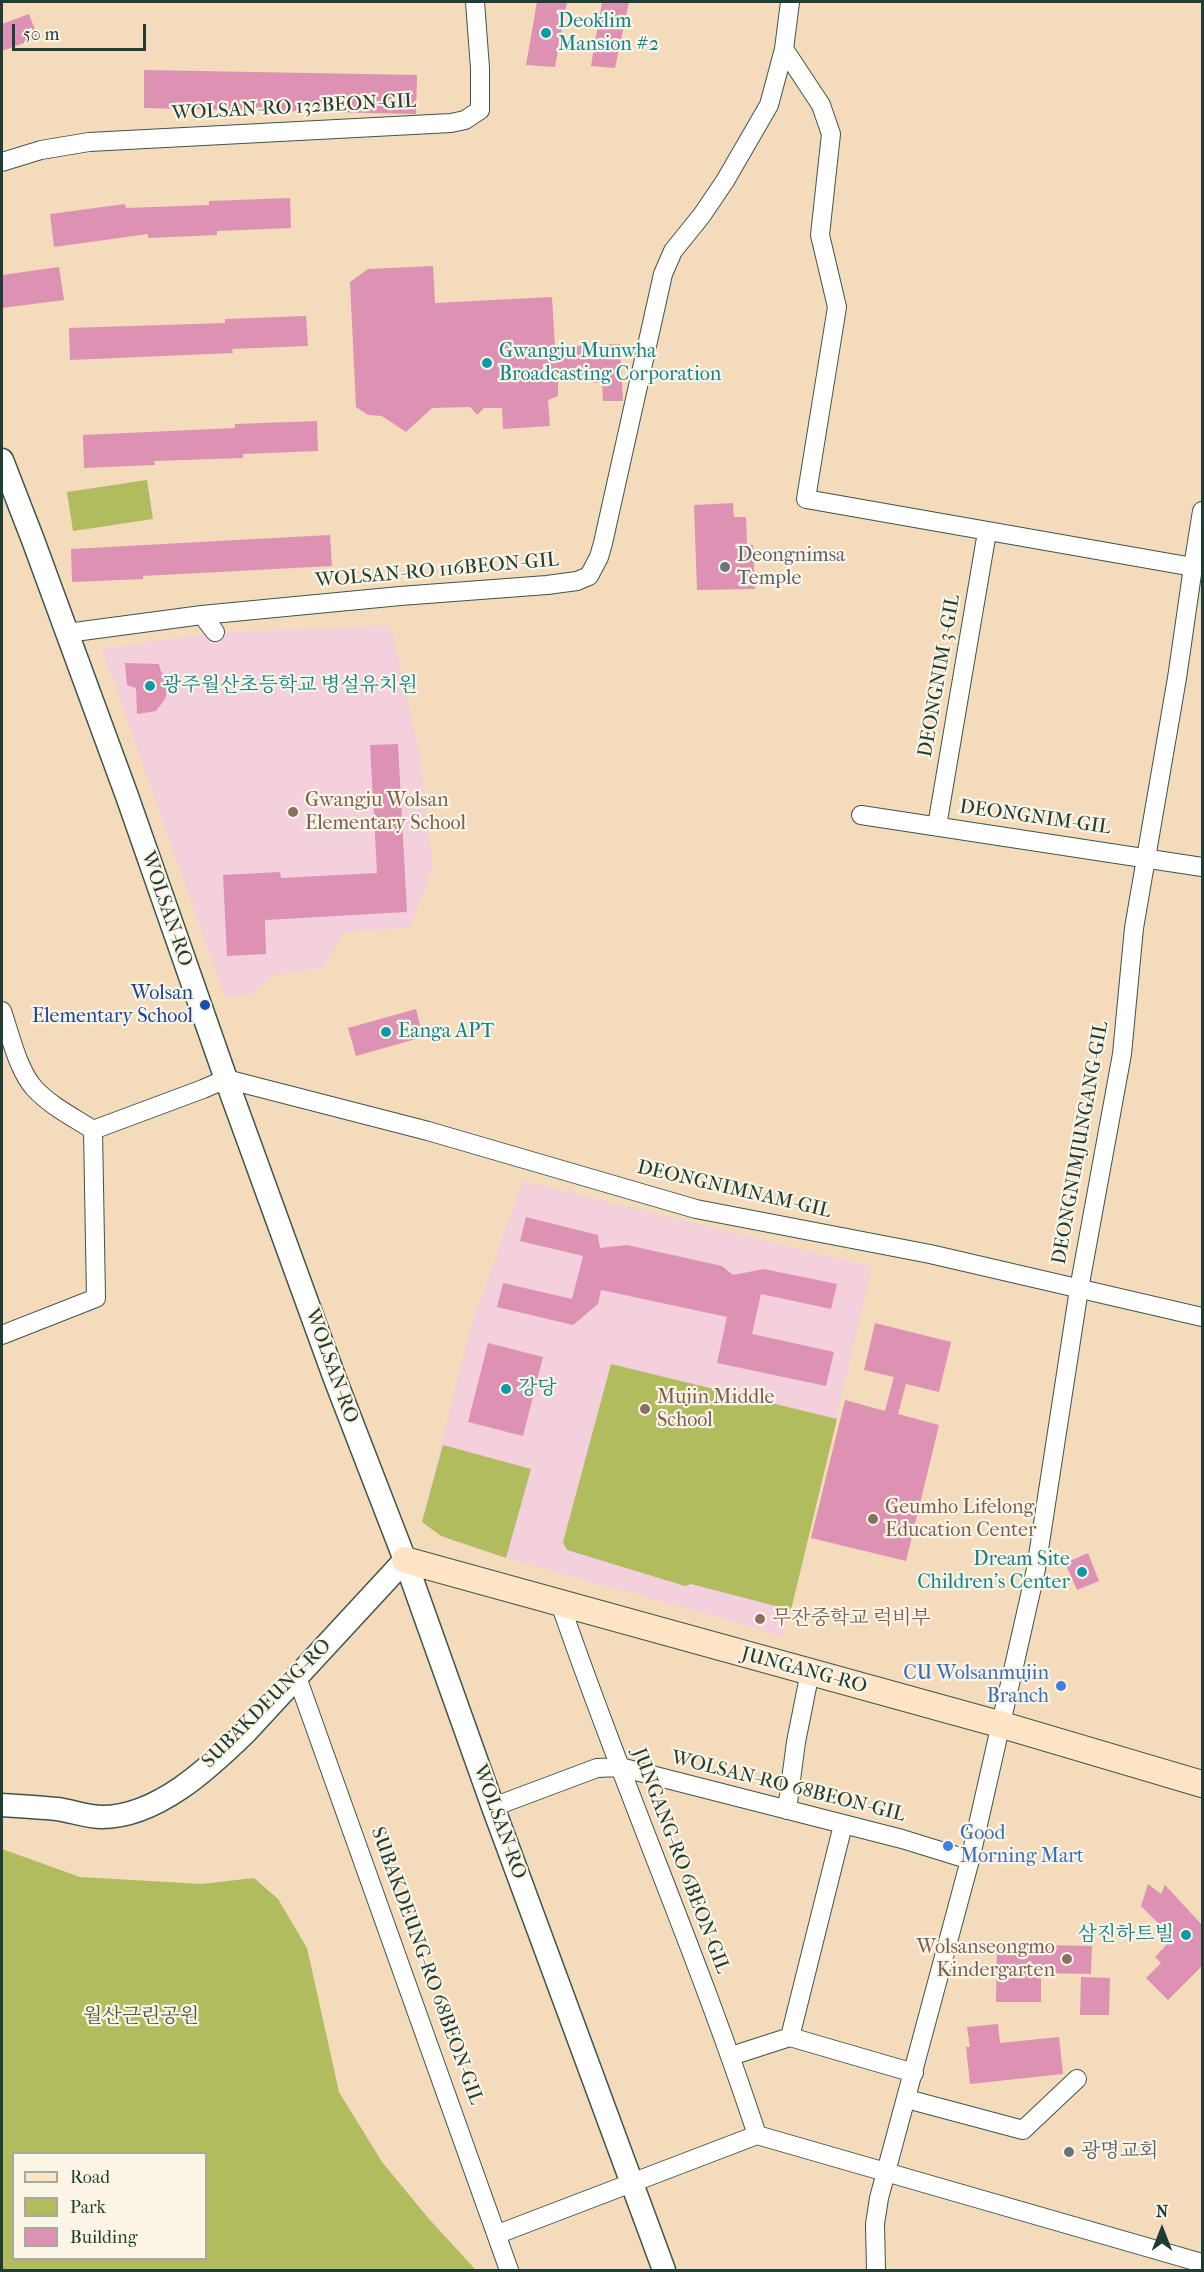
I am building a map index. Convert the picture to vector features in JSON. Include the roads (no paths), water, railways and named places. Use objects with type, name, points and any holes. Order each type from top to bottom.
[{"type":"main road","name":"JUNGANG-RO","points":[[405,1560],[999,1724],[1203,1784]]},
{"type":"street","name":"WOLSAN-RO 132BEON-GIL","points":[[2,162],[41,150],[100,141],[450,123],[465,120],[480,110],[480,68],[475,2]]},
{"type":"street","name":"WOLSAN-RO 116BEON-GIL","points":[[67,633],[202,615],[547,585],[589,576],[603,543],[661,282],[668,261],[714,198],[758,127],[772,97],[784,49],[790,2]]},
{"type":"street","points":[[784,49],[821,105],[831,134],[819,235],[837,307],[806,500],[1193,567]]},
{"type":"street","name":"WOLSAN-RO","points":[[2,460],[67,633],[335,1379],[405,1560],[493,1807],[664,2271]]},
{"type":"street","name":"DEONGNIMJUNGANG-GIL","points":[[876,2271],[876,2214],[970,1860],[1036,1569],[1079,1289],[1122,1054],[1134,928],[1203,511]]},
{"type":"street","name":"DEONGNIM 3-GIL","points":[[937,826],[987,532]]},
{"type":"street","points":[[202,615],[215,632]]},
{"type":"street","name":"DEONGNIM-GIL","points":[[861,815],[1203,867]]},
{"type":"street","points":[[2,1011],[25,1076],[33,1087],[55,1106],[93,1130]]},
{"type":"street","points":[[93,1130],[226,1079]]},
{"type":"street","name":"DEONGNIMNAM-GIL","points":[[226,1079],[428,1131],[696,1209],[930,1254],[1203,1317]]},
{"type":"street","points":[[2,1335],[96,1298],[93,1130]]},
{"type":"street","name":"SUBAKDEUNG-RO","points":[[2,1805],[58,1809],[101,1817],[128,1815],[145,1809],[166,1797],[229,1748],[405,1560]]},
{"type":"street","name":"JUNGANG-RO 6BEON-GIL","points":[[560,1603],[594,1704],[731,2056],[757,2135]]},
{"type":"street","points":[[787,1810],[796,1742],[810,1672]]},
{"type":"street","name":"SUBAKDEUNG-RO 68BEON-GIL","points":[[297,1677],[498,2234],[509,2271]]},
{"type":"street","name":"WOLSAN-RO 68BEON-GIL","points":[[493,1807],[597,1768],[620,1767],[902,1839],[970,1860]]},
{"type":"street","points":[[790,2037],[843,1825]]},
{"type":"street","points":[[731,2056],[790,2037],[914,2073]]},
{"type":"street","points":[[907,2099],[1023,2130],[1077,2079]]},
{"type":"street","points":[[498,2234],[757,2135],[1203,2263]]},
{"type":"place","name":"Deoklim Mansion #2","points":[[546,33]]},
{"type":"place","name":"Gwangju Munwha Broadcasting Corporation","points":[[487,363]]},
{"type":"place","name":"Deongnimsa Temple","points":[[725,567]]},
{"type":"place","name":"광주월산초등학교 병설유치원","points":[[150,686]]},
{"type":"place","name":"Gwangju Wolsan Elementary School","points":[[293,812]]},
{"type":"place","name":"Wolsan Elementary School","points":[[205,1005]]},
{"type":"place","name":"Eanga APT","points":[[386,1032]]},
{"type":"place","name":"강당","points":[[506,1389]]},
{"type":"place","name":"Mujin Middle School","points":[[645,1409]]},
{"type":"place","name":"Geumho Lifelong Education Center","points":[[873,1519]]},
{"type":"place","name":"Dream Site Children's Center","points":[[1082,1572]]},
{"type":"place","name":"무잔중학교 럭비부","points":[[760,1619]]},
{"type":"place","name":"CU Wolsanmujin Branch","points":[[1061,1686]]},
{"type":"place","name":"Good Morning Mart","points":[[948,1846]]},
{"type":"place","name":"삼진하트빌","points":[[1186,1935]]},
{"type":"place","name":"Wolsanseongmo Kindergarten","points":[[1067,1959]]},
{"type":"place","name":"광명교회","points":[[1069,2152]]},
{"type":"park label","name":"월산근린공원","points":[[141,2017]]}]
